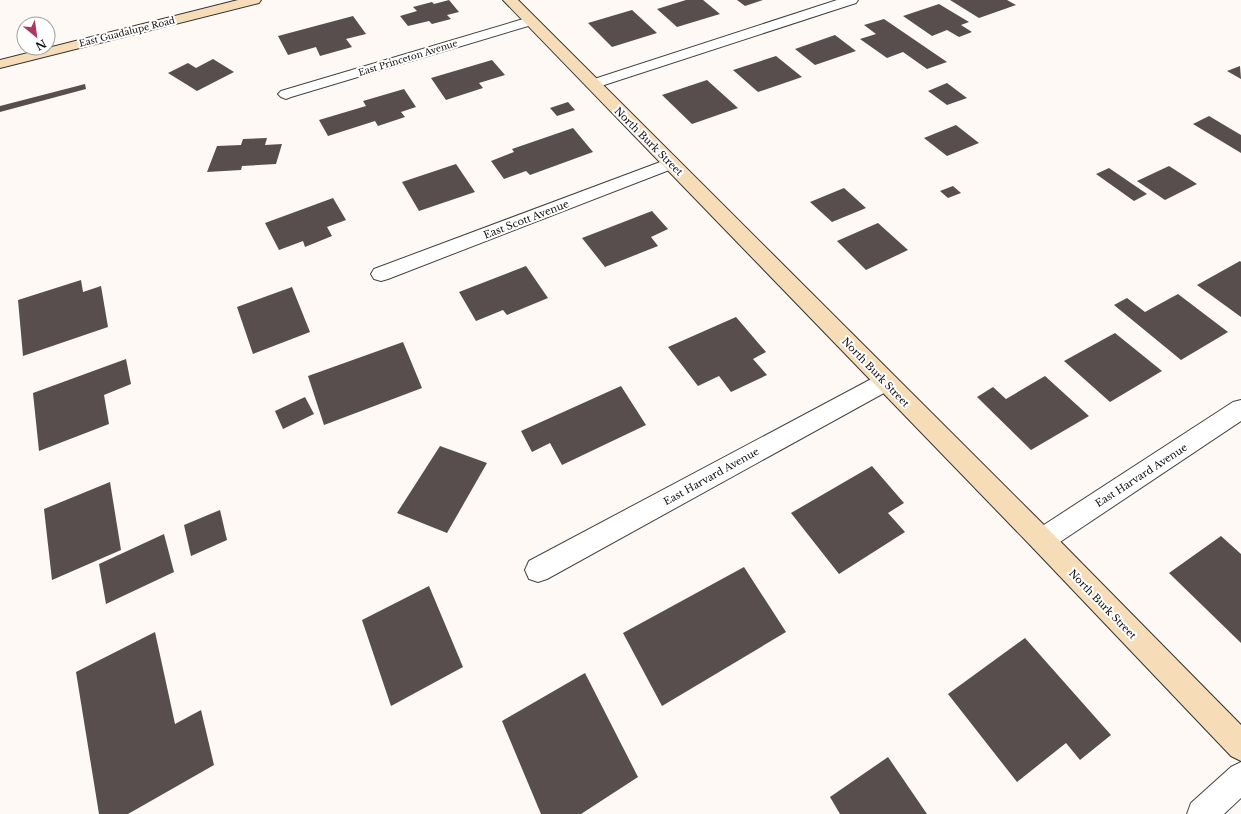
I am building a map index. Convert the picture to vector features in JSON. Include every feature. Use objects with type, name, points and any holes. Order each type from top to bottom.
[{"type":"street","name":"East Guadalupe Road","points":[[0,64],[254,0]]},
{"type":"street","name":"North Burk Street","points":[[510,0],[1042,540],[1241,746]]},
{"type":"street","points":[[593,84],[851,0]]},
{"type":"street","name":"East Princeton Avenue","points":[[286,94],[530,21]]},
{"type":"street","name":"East Scott Avenue","points":[[381,274],[671,163]]},
{"type":"street","name":"East Harvard Avenue","points":[[538,570],[885,382]]},
{"type":"street","name":"East Harvard Avenue","points":[[1042,540],[1241,409]]},
{"type":"street","points":[[1202,814],[1241,777]]},
{"type":"building","points":[[449,0],[459,12],[447,15],[451,19],[432,24],[429,21],[408,26],[400,16],[417,11],[413,7],[432,2],[434,4]]},
{"type":"building","points":[[686,0],[703,0],[720,14],[677,27],[657,9]]},
{"type":"building","points":[[737,0],[763,0],[745,6]]},
{"type":"building","points":[[950,0],[1007,0],[1016,5],[979,18]]},
{"type":"building","points":[[939,4],[969,22],[961,25],[972,32],[959,37],[947,30],[932,36],[903,16]]},
{"type":"building","points":[[632,10],[657,33],[612,47],[588,23]]},
{"type":"building","points":[[353,16],[366,34],[346,39],[352,47],[320,56],[316,47],[288,55],[278,36]]},
{"type":"building","points":[[884,19],[947,62],[927,69],[903,52],[887,58],[860,39],[876,34],[864,25]]},
{"type":"building","points":[[835,35],[856,51],[815,65],[795,49]]},
{"type":"building","points":[[776,56],[802,77],[758,92],[733,70]]},
{"type":"building","points":[[213,59],[234,72],[197,91],[168,73],[188,63],[196,68]]},
{"type":"building","points":[[492,60],[505,75],[479,83],[483,88],[446,100],[431,78]]},
{"type":"building","points":[[1240,66],[1241,79],[1227,71]]},
{"type":"building","points":[[707,80],[738,108],[692,124],[662,95]]},
{"type":"building","points":[[947,83],[967,98],[947,105],[928,91]]},
{"type":"building","points":[[85,84],[86,89],[0,112],[0,106]]},
{"type":"building","points":[[404,89],[416,107],[401,112],[405,117],[378,126],[375,121],[328,136],[319,120],[366,106],[363,101]]},
{"type":"building","points":[[568,102],[575,110],[557,116],[550,108]]},
{"type":"building","points":[[1209,116],[1241,135],[1241,153],[1193,124]]},
{"type":"building","points":[[956,125],[979,143],[947,156],[924,138]]},
{"type":"building","points":[[573,128],[593,152],[530,175],[526,171],[504,179],[491,161],[514,152],[512,149]]},
{"type":"building","points":[[267,138],[265,145],[282,144],[276,164],[242,166],[241,170],[207,172],[217,146],[241,145],[243,139]]},
{"type":"building","points":[[456,164],[475,192],[419,211],[402,182]]},
{"type":"building","points":[[1169,166],[1197,184],[1165,200],[1137,181]]},
{"type":"building","points":[[1109,168],[1147,194],[1134,201],[1096,174]]},
{"type":"building","points":[[953,186],[961,193],[948,198],[940,191]]},
{"type":"building","points":[[844,188],[866,208],[832,222],[810,202]]},
{"type":"building","points":[[333,198],[346,220],[327,227],[332,236],[305,247],[303,241],[279,250],[265,223]]},
{"type":"building","points":[[652,211],[668,229],[651,237],[658,246],[605,267],[582,238]]},
{"type":"building","points":[[878,223],[908,250],[866,270],[837,241]]},
{"type":"building","points":[[1240,261],[1241,262],[1241,317],[1197,285]]},
{"type":"building","points":[[526,266],[548,298],[507,315],[503,310],[476,321],[459,292]]},
{"type":"building","points":[[81,280],[83,292],[101,286],[108,327],[23,356],[18,300]]},
{"type":"building","points":[[292,287],[310,332],[253,354],[237,307]]},
{"type":"building","points":[[1178,294],[1228,332],[1181,360],[1114,305],[1127,298],[1145,312]]},
{"type":"building","points":[[736,317],[766,352],[753,359],[767,375],[731,392],[719,376],[698,386],[668,347]]},
{"type":"building","points":[[1115,333],[1162,371],[1110,402],[1064,361]]},
{"type":"building","points":[[403,342],[422,388],[324,425],[308,376]]},
{"type":"building","points":[[126,359],[131,384],[104,395],[109,424],[39,451],[33,393]]},
{"type":"building","points":[[1045,376],[1089,416],[1031,450],[977,397],[993,387],[1006,399]]},
{"type":"building","points":[[621,386],[646,425],[562,465],[550,443],[532,452],[521,431]]},
{"type":"building","points":[[305,397],[314,414],[283,429],[275,411]]},
{"type":"building","points":[[440,446],[487,463],[447,533],[397,513]]},
{"type":"building","points":[[872,466],[904,503],[888,513],[905,532],[839,574],[791,513]]},
{"type":"building","points":[[110,482],[121,550],[52,580],[44,509]]},
{"type":"building","points":[[220,510],[227,540],[191,556],[184,525]]},
{"type":"building","points":[[164,534],[174,572],[106,604],[99,564]]},
{"type":"building","points":[[1221,536],[1241,554],[1241,643],[1169,573]]},
{"type":"building","points":[[744,567],[786,632],[662,706],[623,633]]},
{"type":"building","points":[[429,586],[463,667],[391,706],[362,620]]},
{"type":"building","points":[[155,632],[175,724],[201,710],[214,765],[128,814],[99,814],[76,672]]},
{"type":"building","points":[[1025,638],[1111,735],[1080,760],[1066,743],[1017,782],[948,694]]},
{"type":"building","points":[[585,673],[638,777],[581,814],[541,814],[502,721]]},
{"type":"building","points":[[888,757],[927,814],[840,814],[830,797]]}]
